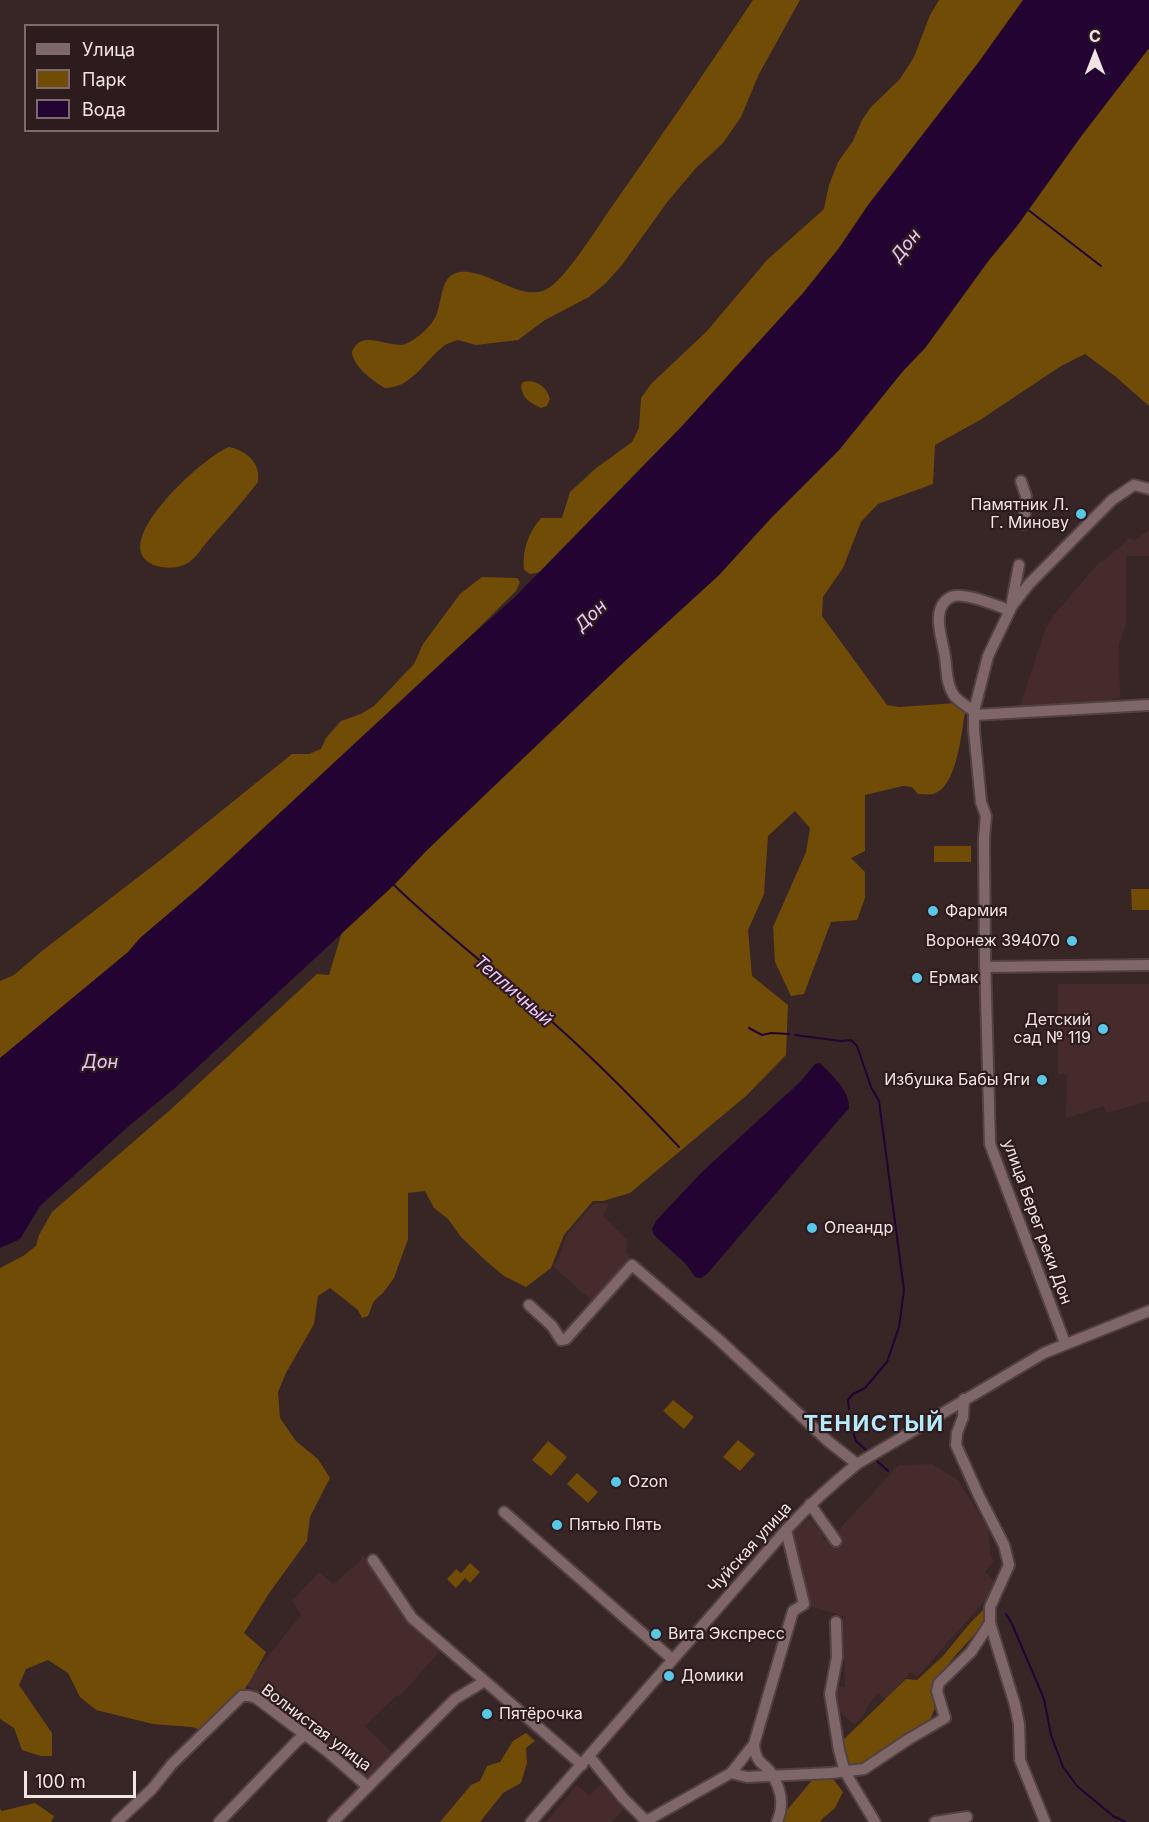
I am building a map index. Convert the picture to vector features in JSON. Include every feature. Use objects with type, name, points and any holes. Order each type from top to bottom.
[{"type":"street","points":[[1022,481],[1026,496],[1024,524]]},
{"type":"street","name":"улица Берег реки Дон","points":[[1065,1343],[990,1144],[984,839],[986,816],[981,802],[974,713],[988,656],[1010,608],[1029,584],[1112,500],[1134,485],[1149,489]]},
{"type":"street","points":[[1019,565],[1010,608],[964,596],[953,596],[945,602],[940,614],[938,630],[945,654],[949,687],[954,696],[974,713],[1149,705]]},
{"type":"street","points":[[986,967],[1149,965]]},
{"type":"street","points":[[529,1305],[552,1326],[561,1340],[566,1339],[632,1265],[717,1338],[828,1442],[857,1464]]},
{"type":"street","name":"Чуйская улица","points":[[531,1822],[786,1530],[810,1504],[857,1464],[964,1398],[1044,1353],[1149,1311]]},
{"type":"street","points":[[964,1398],[963,1417],[956,1444],[979,1497],[1004,1545],[1009,1565],[990,1607],[990,1623],[1015,1705],[1019,1724],[1020,1760],[1045,1822]]},
{"type":"street","points":[[810,1504],[836,1541]]},
{"type":"street","points":[[504,1512],[672,1659]]},
{"type":"street","points":[[777,1822],[783,1805],[772,1775],[759,1763],[755,1755],[754,1744],[793,1611],[804,1604],[786,1530]]},
{"type":"street","points":[[373,1560],[412,1618],[485,1682],[586,1760],[645,1821],[731,1773],[754,1744]]},
{"type":"street","points":[[836,1622],[837,1657],[830,1694],[845,1772],[875,1822]]},
{"type":"street","points":[[731,1773],[747,1777],[864,1769],[909,1738],[945,1718],[937,1691],[939,1683],[971,1652],[990,1623]]},
{"type":"street","points":[[333,1822],[455,1699],[485,1682]]},
{"type":"street","name":"Волнистая улица","points":[[117,1822],[152,1789],[172,1764],[242,1696],[256,1698],[306,1735],[368,1787]]},
{"type":"street","points":[[219,1822],[298,1740],[306,1735]]},
{"type":"street","points":[[935,1822],[967,1817]]},
{"type":"shaded area","points":[[1149,529],[1149,556],[1126,556],[1126,624],[1119,644],[1120,698],[1112,699],[1112,704],[1019,709],[1045,630],[1055,614],[1101,560],[1104,561],[1129,538],[1135,541]]},
{"type":"shaded area","name":"Детский сад № 119","points":[[1058,984],[1149,984],[1149,1101],[1106,1113],[1104,1106],[1066,1118],[1067,1075],[1058,1074]]},
{"type":"shaded area","points":[[594,1203],[609,1204],[603,1216],[627,1240],[626,1253],[632,1260],[594,1303],[553,1266],[559,1258],[566,1236]]},
{"type":"shaded area","points":[[933,1464],[959,1481],[988,1528],[991,1558],[994,1561],[985,1572],[999,1585],[917,1677],[911,1672],[886,1699],[878,1693],[855,1725],[837,1710],[835,1705],[838,1687],[845,1687],[843,1616],[806,1605],[789,1535],[809,1518],[822,1533],[824,1540],[830,1539],[899,1465]]},
{"type":"shaded area","points":[[363,1555],[400,1614],[442,1649],[401,1695],[396,1696],[365,1726],[394,1754],[368,1778],[308,1726],[304,1727],[246,1684],[301,1615],[292,1601],[319,1572],[333,1584],[360,1561]]},
{"type":"shaded area","points":[[601,1784],[624,1810],[611,1822],[546,1822],[577,1785],[590,1796]]},
{"type":"green space","points":[[753,0],[800,0],[759,74],[741,117],[723,143],[696,168],[668,201],[622,265],[606,283],[589,297],[545,320],[518,340],[476,345],[458,340],[445,345],[411,378],[395,387],[385,388],[362,370],[352,354],[358,343],[371,340],[399,345],[416,338],[433,321],[439,308],[444,285],[453,274],[470,272],[527,292],[537,292],[554,284],[587,244]]},
{"type":"green space","points":[[939,0],[1027,0],[870,212],[749,361],[542,572],[530,574],[524,570],[527,542],[541,518],[562,518],[570,492],[595,469],[632,442],[639,428],[641,398],[651,384],[707,331],[767,260],[824,209],[829,185],[838,162],[853,141],[862,120],[871,107],[900,79],[914,57],[930,15]]},
{"type":"green space","points":[[1149,48],[1149,406],[1085,354],[1061,366],[980,420],[935,445],[933,484],[878,504],[861,522],[843,568],[823,597],[822,616],[887,705],[899,707],[956,703],[965,713],[957,759],[948,782],[941,790],[933,794],[918,794],[912,787],[903,786],[865,795],[865,851],[851,858],[865,872],[865,898],[857,920],[831,922],[804,994],[791,996],[775,962],[773,927],[806,852],[810,828],[795,811],[768,836],[764,894],[748,930],[752,976],[788,1005],[786,1055],[746,1096],[630,1193],[603,1201],[593,1201],[564,1235],[551,1268],[526,1287],[504,1276],[486,1261],[461,1237],[448,1219],[434,1208],[425,1191],[408,1193],[408,1239],[394,1278],[374,1301],[368,1316],[362,1318],[358,1310],[330,1288],[318,1296],[314,1324],[286,1373],[278,1392],[280,1418],[296,1441],[318,1459],[330,1478],[310,1517],[307,1541],[244,1633],[266,1652],[240,1696],[223,1715],[202,1730],[153,1724],[96,1710],[80,1697],[68,1673],[48,1660],[26,1669],[19,1685],[52,1733],[52,1756],[41,1756],[22,1750],[14,1728],[0,1719],[0,1268],[36,1246],[39,1235],[52,1212],[169,1111],[317,974],[329,975],[342,932],[394,885],[426,851],[625,661],[719,575],[771,518],[839,450],[903,371],[925,348]]},
{"type":"green space","points":[[528,381],[539,384],[545,389],[550,399],[547,406],[541,408],[524,396],[521,385]]},
{"type":"green space","points":[[229,447],[242,451],[251,459],[257,469],[258,482],[188,563],[169,568],[157,566],[143,556],[141,541],[148,523],[181,484],[200,467]]},
{"type":"green space","points":[[482,577],[517,578],[520,582],[516,591],[395,711],[117,965],[0,1062],[0,981],[14,975],[292,754],[309,754],[321,749],[326,738],[341,721],[361,714],[374,706],[414,664],[423,644],[460,594]]},
{"type":"green space","points":[[934,846],[971,846],[971,862],[934,862]]},
{"type":"green space","points":[[1131,889],[1149,889],[1149,910],[1132,910]]},
{"type":"green space","points":[[673,1400],[694,1417],[684,1429],[663,1411]]},
{"type":"green space","points":[[738,1440],[755,1454],[740,1471],[723,1457]]},
{"type":"green space","points":[[548,1441],[567,1457],[551,1476],[532,1460]]},
{"type":"green space","points":[[577,1473],[598,1492],[588,1503],[567,1484]]},
{"type":"green space","points":[[470,1563],[480,1572],[470,1583],[465,1578],[456,1588],[447,1579],[456,1569],[461,1573]]},
{"type":"green space","points":[[983,1610],[983,1625],[932,1685],[935,1708],[928,1725],[881,1751],[866,1768],[851,1767],[845,1762],[842,1741],[906,1679],[917,1680],[943,1656]]},
{"type":"green space","points":[[526,1733],[535,1741],[526,1748],[527,1763],[521,1783],[503,1793],[480,1822],[440,1822],[471,1785],[480,1781],[487,1766],[500,1762],[513,1741]]},
{"type":"green space","points":[[813,1779],[834,1780],[843,1792],[835,1808],[821,1822],[777,1822]]},
{"type":"green space","points":[[35,1803],[54,1816],[51,1822],[0,1822],[0,1809],[2,1811]]},
{"type":"water","name":"Дон","points":[[1023,0],[1149,0],[1149,48],[925,348],[903,371],[839,450],[771,518],[719,575],[625,661],[426,851],[394,885],[175,1088],[40,1206],[20,1239],[0,1248],[0,1058],[128,952],[140,938],[201,886],[514,598],[683,425],[803,293],[839,248],[868,205],[978,63]]},
{"type":"water","points":[[820,1063],[843,1089],[849,1108],[707,1274],[701,1278],[695,1277],[686,1264],[654,1235],[652,1229],[656,1221],[702,1172],[801,1081],[815,1064]]},
{"type":"waterway","points":[[1027,209],[1101,266]]},
{"type":"waterway","name":"Тепличный","points":[[394,885],[573,1040],[679,1147]]},
{"type":"waterway","points":[[749,1028],[762,1035],[789,1034]]},
{"type":"waterway","points":[[795,1035],[841,1041],[851,1040],[857,1046],[871,1087],[879,1101],[904,1290],[899,1327],[887,1362],[865,1388],[853,1394],[848,1400],[849,1409]]},
{"type":"waterway","points":[[849,1417],[856,1441],[866,1450]]},
{"type":"waterway","points":[[876,1460],[888,1471]]},
{"type":"waterway","points":[[1006,1614],[1044,1699],[1051,1735],[1063,1767],[1077,1786],[1113,1816],[1126,1822]]},
{"type":"place","name":"Памятник Л. Г. Минову","points":[[1081,514]]},
{"type":"place","name":"Фармия","points":[[933,911]]},
{"type":"place","name":"Воронеж 394070","points":[[1072,941]]},
{"type":"place","name":"Ермак","points":[[917,978]]},
{"type":"place","name":"Детский сад № 119","points":[[1103,1029]]},
{"type":"place","name":"Избушка Бабы Яги","points":[[1042,1080]]},
{"type":"place","name":"Олеандр","points":[[812,1228]]},
{"type":"place","name":"Ozon","points":[[616,1482]]},
{"type":"place","name":"Пятью Пять","points":[[557,1525]]},
{"type":"place","name":"Вита Экспресс","points":[[656,1634]]},
{"type":"place","name":"Домики","points":[[669,1676]]},
{"type":"place","name":"Пятёрочка","points":[[487,1714]]},
{"type":"district","name":"ТЕНИСТЫЙ","points":[[874,1424]]}]
